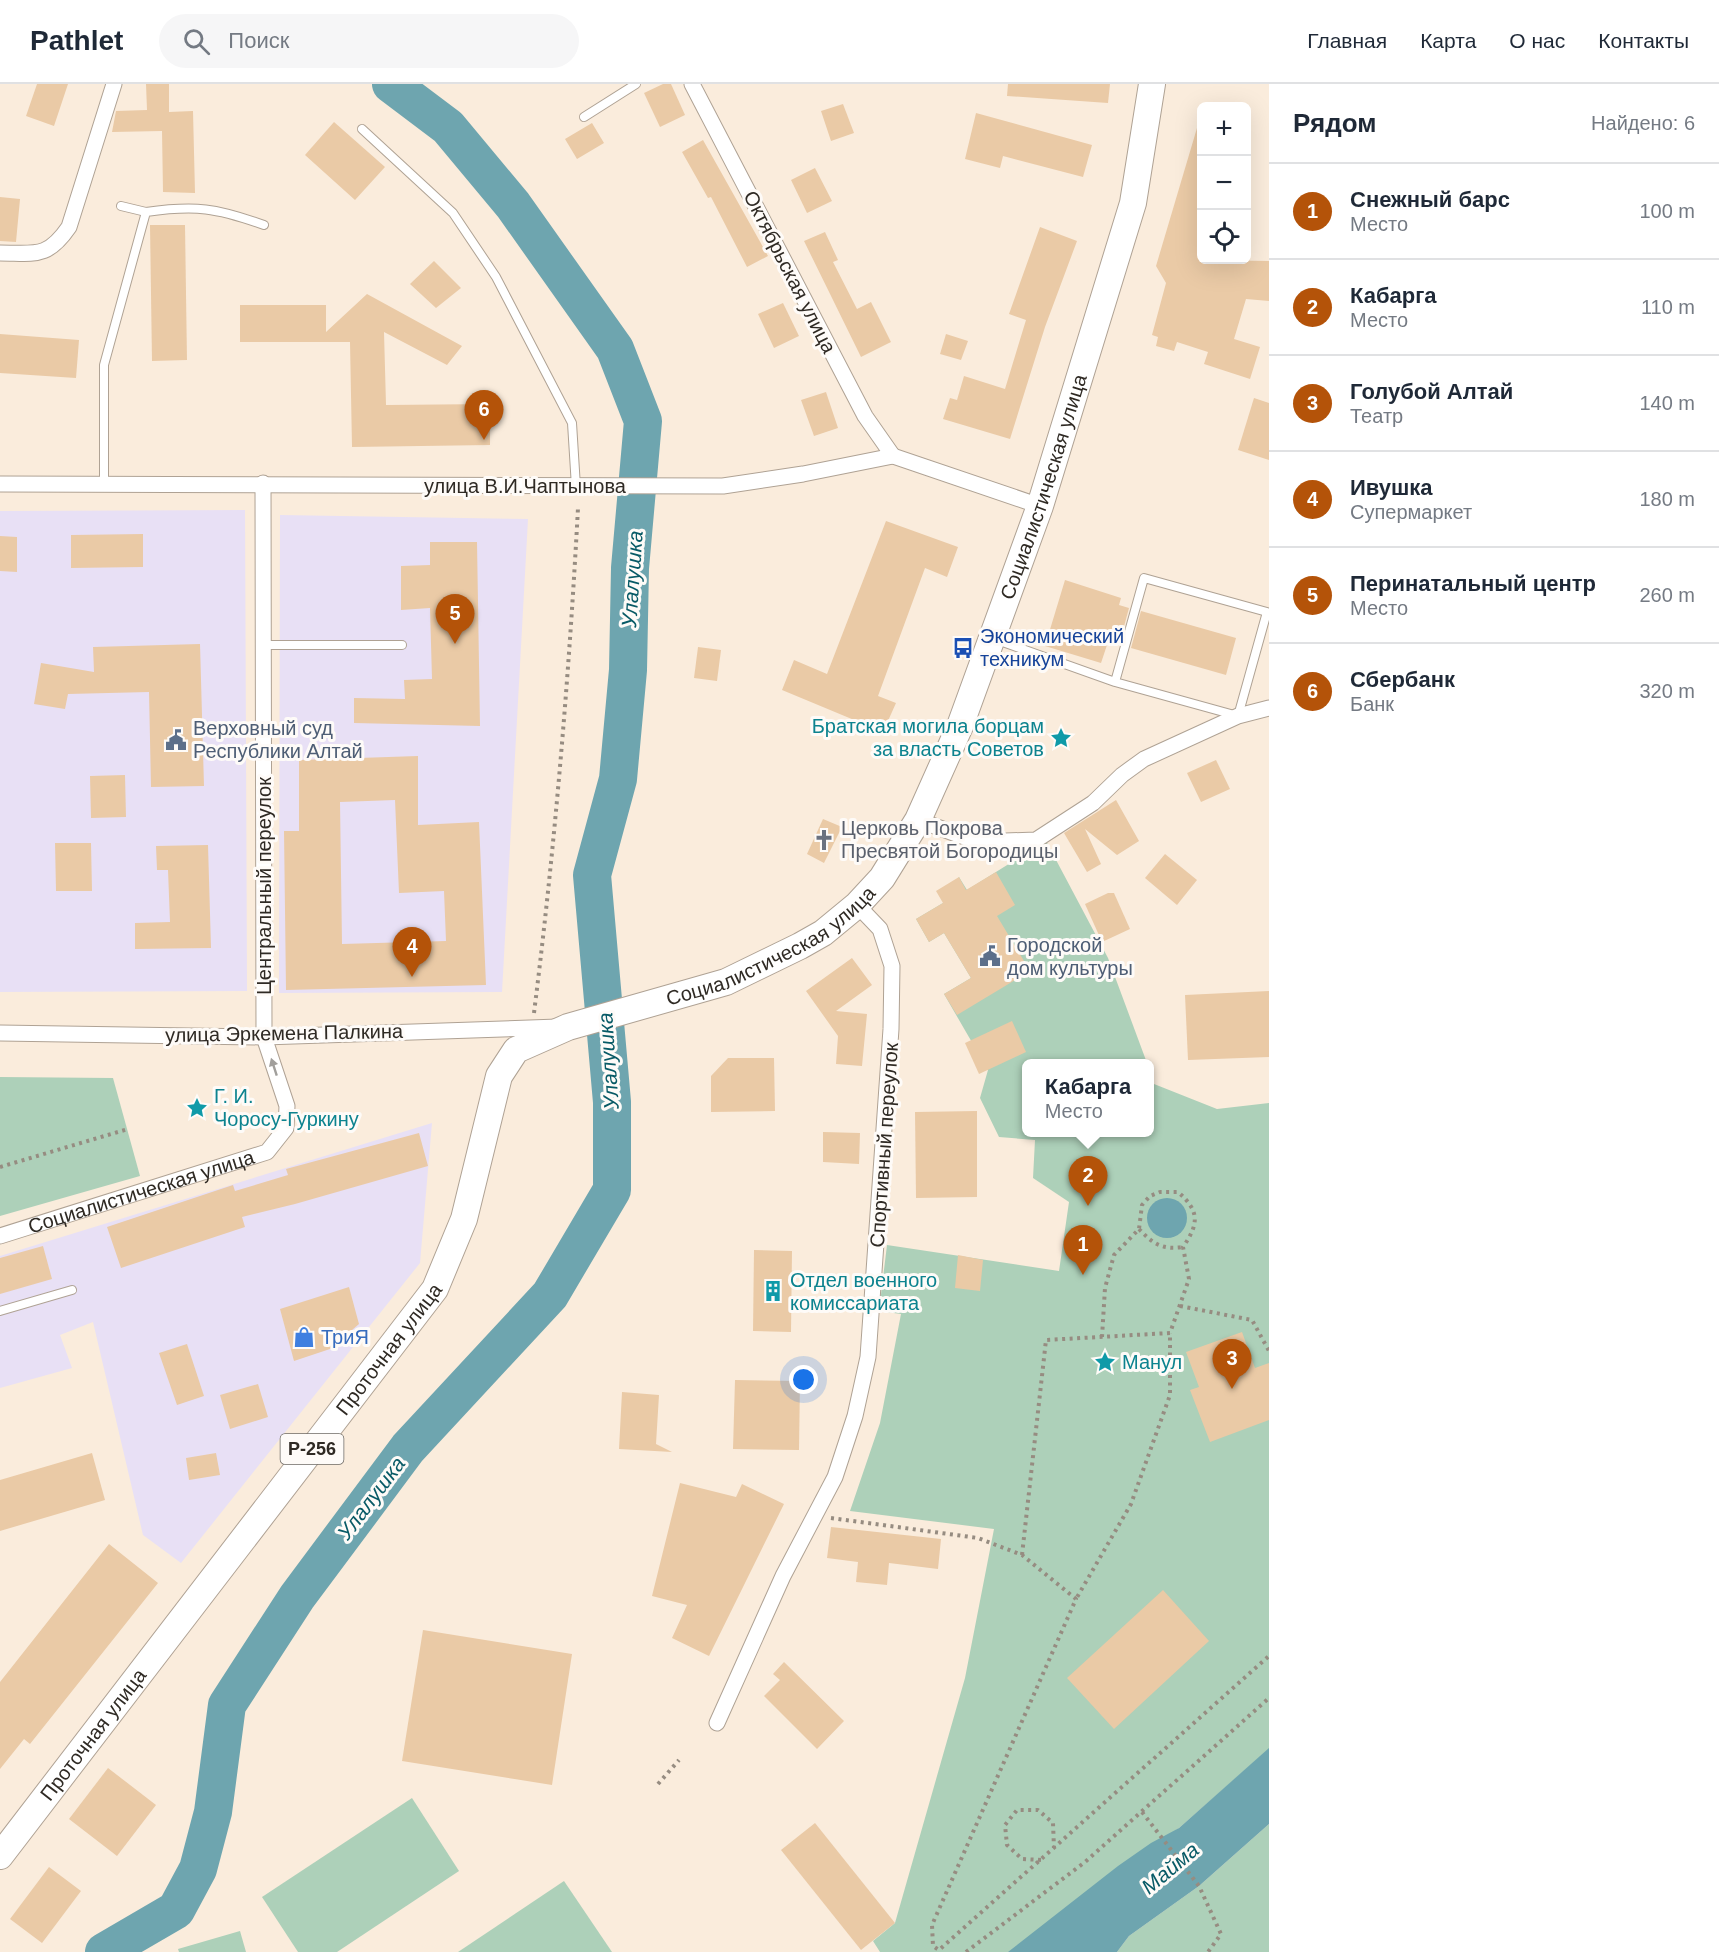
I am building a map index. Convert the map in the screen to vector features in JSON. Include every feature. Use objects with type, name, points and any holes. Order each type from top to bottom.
[{"type":"main road","name":"Социалистическая улица","points":[[568,1027],[749,973],[823,933],[857,905],[882,878],[918,820],[960,726],[1040,506],[1132,203],[1152,84]]},
{"type":"main road","name":"Проточная улица","points":[[0,1856],[435,1289],[464,1219],[499,1076],[516,1050],[568,1027]]},
{"type":"street","points":[[0,253],[40,254],[57,245],[69,227],[114,84]]},
{"type":"street","name":"Октябрьская улица","points":[[692,84],[865,416],[893,456]]},
{"type":"street","points":[[893,456],[1040,506]]},
{"type":"street","name":"улица В.И.Чаптынова","points":[[0,484],[723,486],[803,474],[893,456]]},
{"type":"street","name":"Центральный переулок","points":[[263,483],[264,1037]]},
{"type":"street","points":[[918,820],[978,842],[1036,840],[1094,803],[1122,775],[1144,759],[1238,717],[1269,708]]},
{"type":"street","name":"Спортивный переулок","points":[[717,1723],[783,1576],[835,1477],[855,1416],[868,1357],[876,1280],[891,1029],[892,966],[880,929],[857,905]]},
{"type":"street","name":"улица Эркемена Палкина","points":[[0,1033],[264,1037],[568,1027]]},
{"type":"street","name":"Социалистическая улица","points":[[0,1236],[267,1152],[286,1128],[287,1106],[264,1037]]},
{"type":"lane","points":[[584,117],[636,84]]},
{"type":"lane","points":[[362,129],[453,213],[496,277],[572,423],[582,487]]},
{"type":"lane","points":[[121,206],[146,212],[178,207],[221,210],[264,225]]},
{"type":"lane","points":[[104,484],[104,365],[146,212]]},
{"type":"lane","points":[[992,638],[1115,682],[1238,717],[1267,612],[1144,578],[1115,682]]},
{"type":"lane","points":[[263,645],[402,645]]},
{"type":"lane","points":[[0,1311],[72,1290]]},
{"type":"path","points":[[533,1019],[552,872],[562,758],[578,508]]},
{"type":"path","points":[[0,1167],[128,1129]]},
{"type":"path","points":[[1102,1337],[1105,1288],[1114,1255],[1139,1229],[1142,1205],[1150,1196],[1160,1192],[1178,1192],[1192,1204],[1196,1218],[1192,1234],[1183,1247],[1189,1279],[1170,1333],[1170,1395],[1131,1504],[1076,1599],[932,1925],[933,1946],[940,1951],[1269,1656]]},
{"type":"path","points":[[1139,1229],[1152,1243],[1167,1249],[1183,1247]]},
{"type":"path","points":[[1180,1306],[1252,1320],[1269,1351]]},
{"type":"path","points":[[1022,1555],[1046,1341],[1170,1333]]},
{"type":"path","points":[[816,1516],[978,1538],[1022,1555],[1076,1599]]},
{"type":"path","points":[[966,1952],[1084,1862],[1269,1698]]},
{"type":"path","points":[[658,1784],[679,1760]]},
{"type":"path","points":[[1041,1860],[1022,1859],[1007,1845],[1005,1825],[1017,1810],[1038,1810],[1053,1823],[1054,1848]]},
{"type":"path","points":[[1142,1812],[1198,1886],[1221,1934],[1208,1952]]},
{"type":"shaded area","points":[[245,510],[247,991],[0,992],[0,511]]},
{"type":"shaded area","points":[[280,515],[528,519],[502,992],[279,993]]},
{"type":"shaded area","points":[[432,1123],[420,1263],[181,1563],[143,1535],[93,1322],[60,1335],[72,1368],[0,1388],[0,1256]]},
{"type":"green space","points":[[1046,841],[1108,958],[1146,1059],[1022,1059],[1022,1137],[1154,1137],[1154,1084],[1217,1109],[1269,1103],[1269,1749],[1179,1828],[1009,1952],[880,1952],[873,1941],[895,1923],[965,1678],[994,1529],[850,1511],[880,1423],[901,1314],[879,1311],[887,1245],[1059,1271],[1069,1202],[1033,1178],[1035,1140],[999,1137],[980,1098],[988,1070],[944,994],[971,978],[944,933],[929,942],[916,919],[943,903],[959,877],[967,890]]},
{"type":"green space","points":[[0,1077],[113,1078],[140,1176],[0,1216]]},
{"type":"green space","points":[[412,1798],[459,1871],[337,1952],[298,1952],[262,1897]]},
{"type":"green space","points":[[1269,1824],[1269,1952],[1117,1952],[1129,1936],[1199,1886]]},
{"type":"green space","points":[[564,1881],[612,1952],[458,1952]]},
{"type":"green space","points":[[240,1931],[246,1952],[179,1952],[178,1949]]},
{"type":"water","points":[[1167,1198],[1181,1204],[1187,1218],[1181,1232],[1167,1238],[1153,1232],[1147,1218],[1153,1204]]},
{"type":"water","name":"Майма","points":[[1269,1748],[1269,1824],[1199,1886],[1129,1936],[1117,1952],[1008,1952],[1118,1866],[1151,1843],[1179,1828]]},
{"type":"building","points":[[37,84],[68,84],[54,126],[26,116]]},
{"type":"building","points":[[146,84],[169,84],[169,112],[193,111],[195,193],[163,192],[162,131],[112,132],[116,111],[147,110]]},
{"type":"building","points":[[663,84],[671,84],[685,115],[660,127],[644,93]]},
{"type":"building","points":[[1008,84],[1110,84],[1108,103],[1007,96]]},
{"type":"building","points":[[843,104],[854,133],[831,141],[821,111]]},
{"type":"building","points":[[976,113],[1092,145],[1083,177],[1003,156],[1000,168],[965,159]]},
{"type":"building","points":[[334,122],[385,167],[355,200],[305,155]]},
{"type":"building","points":[[592,123],[604,143],[577,159],[565,139]]},
{"type":"building","points":[[1197,128],[1197,264],[1251,264],[1251,261],[1269,261],[1269,301],[1246,299],[1234,339],[1260,347],[1250,379],[1204,364],[1208,352],[1177,342],[1174,351],[1156,346],[1158,337],[1152,335],[1166,283],[1156,266]]},
{"type":"building","points":[[703,140],[768,256],[747,267],[711,197],[708,198],[682,152]]},
{"type":"building","points":[[815,168],[832,201],[807,213],[791,180]]},
{"type":"building","points":[[0,197],[20,199],[16,242],[0,241]]},
{"type":"building","points":[[150,225],[185,225],[187,360],[152,361]]},
{"type":"building","points":[[1040,227],[1077,241],[1045,327],[1010,439],[943,419],[950,398],[957,400],[964,376],[1005,389],[1026,320],[1009,314]]},
{"type":"building","points":[[825,232],[838,260],[833,262],[857,309],[871,302],[891,342],[861,357],[804,241]]},
{"type":"building","points":[[434,261],[461,288],[436,308],[410,284]]},
{"type":"building","points":[[367,294],[462,346],[447,365],[384,332],[386,405],[490,404],[490,445],[352,447],[350,342],[240,342],[240,305],[326,305],[326,332]]},
{"type":"building","points":[[783,303],[799,336],[774,348],[758,314]]},
{"type":"building","points":[[0,334],[79,340],[76,378],[0,373]]},
{"type":"building","points":[[946,334],[968,341],[961,360],[940,354]]},
{"type":"building","points":[[826,392],[838,428],[814,436],[801,400]]},
{"type":"building","points":[[1254,398],[1269,403],[1269,460],[1238,450]]},
{"type":"building","points":[[886,521],[958,547],[947,577],[925,568],[878,696],[896,703],[883,732],[782,690],[794,660],[827,674]]},
{"type":"building","points":[[143,534],[143,567],[71,568],[71,535]]},
{"type":"building","points":[[0,536],[17,537],[17,572],[0,571]]},
{"type":"building","points":[[430,542],[477,542],[480,726],[354,723],[354,698],[405,699],[404,680],[432,679],[430,608],[401,610],[401,566],[430,565]]},
{"type":"building","points":[[1065,580],[1121,598],[1119,605],[1129,608],[1119,645],[1108,642],[1101,663],[1045,646]]},
{"type":"building","points":[[1141,611],[1236,638],[1226,675],[1131,648]]},
{"type":"building","name":"Верховный суд Республики Алтай","points":[[200,644],[204,786],[151,787],[149,692],[68,694],[65,709],[34,704],[41,663],[94,672],[93,647]]},
{"type":"building","points":[[698,647],[721,650],[717,681],[694,678]]},
{"type":"building","points":[[418,756],[418,825],[479,822],[486,985],[286,990],[284,831],[299,831],[299,760]],"holes":[[[395,800],[399,893],[444,891],[446,941],[342,944],[340,802]]]},
{"type":"building","points":[[1216,760],[1230,789],[1201,802],[1187,773]]},
{"type":"building","points":[[125,775],[126,817],[91,818],[90,776]]},
{"type":"building","points":[[1116,800],[1139,841],[1117,855],[1085,829],[1101,864],[1087,872],[1064,833]]},
{"type":"building","name":"Церковь Покрова Пресвятой Богородицы","points":[[823,819],[842,827],[824,863],[807,854]]},
{"type":"building","points":[[55,843],[91,843],[92,891],[56,891]]},
{"type":"building","points":[[208,845],[211,948],[135,949],[135,923],[170,922],[168,870],[157,870],[156,846]]},
{"type":"building","points":[[1165,854],[1197,880],[1177,905],[1145,878]]},
{"type":"building","name":"Городской дом культуры","points":[[996,872],[1015,905],[997,916],[1030,971],[957,1015],[944,994],[971,978],[944,933],[929,942],[916,919],[943,903],[936,891],[959,877],[966,890]]},
{"type":"building","points":[[1108,893],[1114,893],[1130,929],[1102,942],[1085,904]]},
{"type":"building","points":[[852,958],[872,985],[836,1011],[867,1014],[862,1066],[836,1064],[838,1036],[806,991]]},
{"type":"building","points":[[1269,991],[1269,1057],[1188,1060],[1185,995]]},
{"type":"building","points":[[1012,1021],[1026,1052],[979,1074],[965,1043]]},
{"type":"building","points":[[728,1058],[774,1058],[775,1111],[711,1112],[711,1076]]},
{"type":"building","points":[[977,1111],[977,1197],[916,1198],[915,1112]]},
{"type":"building","points":[[823,1132],[860,1133],[859,1164],[823,1162]]},
{"type":"building","points":[[419,1133],[428,1166],[242,1217],[245,1227],[121,1268],[107,1227],[233,1185],[235,1191],[288,1175],[286,1169]]},
{"type":"building","points":[[43,1246],[52,1279],[0,1294],[0,1258]]},
{"type":"building","name":"Отдел военного комиссариата","points":[[754,1250],[792,1251],[791,1332],[753,1331]]},
{"type":"building","points":[[958,1255],[983,1260],[980,1291],[955,1288]]},
{"type":"building","points":[[349,1287],[359,1324],[330,1349],[294,1361],[280,1309]]},
{"type":"building","points":[[1242,1332],[1255,1368],[1269,1363],[1269,1420],[1210,1442],[1190,1390],[1199,1387],[1186,1352]]},
{"type":"building","points":[[187,1344],[204,1396],[177,1405],[159,1353]]},
{"type":"building","points":[[735,1380],[800,1381],[799,1450],[733,1449]]},
{"type":"building","points":[[258,1384],[268,1417],[230,1429],[220,1395]]},
{"type":"building","points":[[622,1392],[659,1395],[656,1444],[672,1452],[619,1449]]},
{"type":"building","points":[[92,1453],[105,1500],[0,1531],[0,1480]]},
{"type":"building","points":[[216,1453],[220,1475],[189,1480],[186,1458]]},
{"type":"building","points":[[680,1483],[736,1497],[742,1484],[784,1504],[709,1656],[672,1638],[687,1605],[652,1596]]},
{"type":"building","points":[[831,1527],[941,1539],[938,1569],[889,1563],[887,1585],[856,1582],[858,1562],[827,1558]]},
{"type":"building","points":[[109,1544],[158,1583],[30,1744],[24,1739],[0,1769],[0,1682]]},
{"type":"building","points":[[1163,1590],[1209,1641],[1114,1729],[1067,1678]]},
{"type":"building","points":[[423,1630],[572,1654],[552,1785],[402,1761]]},
{"type":"building","points":[[784,1662],[844,1721],[817,1749],[764,1696],[780,1680],[773,1674]]},
{"type":"building","points":[[108,1768],[156,1805],[117,1856],[69,1819]]},
{"type":"building","points":[[815,1823],[895,1923],[861,1950],[781,1850]]},
{"type":"building","points":[[49,1867],[81,1891],[42,1943],[10,1919]]},
{"type":"waterway","name":"Улалушка","points":[[104,1952],[176,1910],[198,1869],[213,1812],[227,1705],[297,1597],[408,1448],[550,1295],[612,1190],[612,1102],[592,875],[618,779],[628,670],[630,568],[643,421],[615,349],[513,205],[448,127],[391,84]]},
{"type":"place","name":"Сбербанк","points":[[484,440]]},
{"type":"place","name":"Перинатальный центр","points":[[455,644]]},
{"type":"place","name":"Экономический техникум","points":[[963,648]]},
{"type":"place","name":"Братская могила борцам за власть Советов","points":[[1061,738]]},
{"type":"place","name":"Верховный суд Республики Алтай","points":[[176,740]]},
{"type":"place","name":"Церковь Покрова Пресвятой Богородицы","points":[[824,840]]},
{"type":"place","name":"Городской дом культуры","points":[[990,956]]},
{"type":"place","name":"Ивушка","points":[[412,977]]},
{"type":"place","name":"Г. И. Чоросу-Гуркину","points":[[197,1108]]},
{"type":"place","name":"Кабарга","points":[[1088,1206]]},
{"type":"place","name":"Снежный барс","points":[[1083,1275]]},
{"type":"place","name":"Отдел военного комиссариата","points":[[773,1291]]},
{"type":"place","name":"ТриЯ","points":[[304,1337]]},
{"type":"place","name":"Манул","points":[[1105,1362]]},
{"type":"place","name":"Голубой Алтай","points":[[1232,1389]]}]
